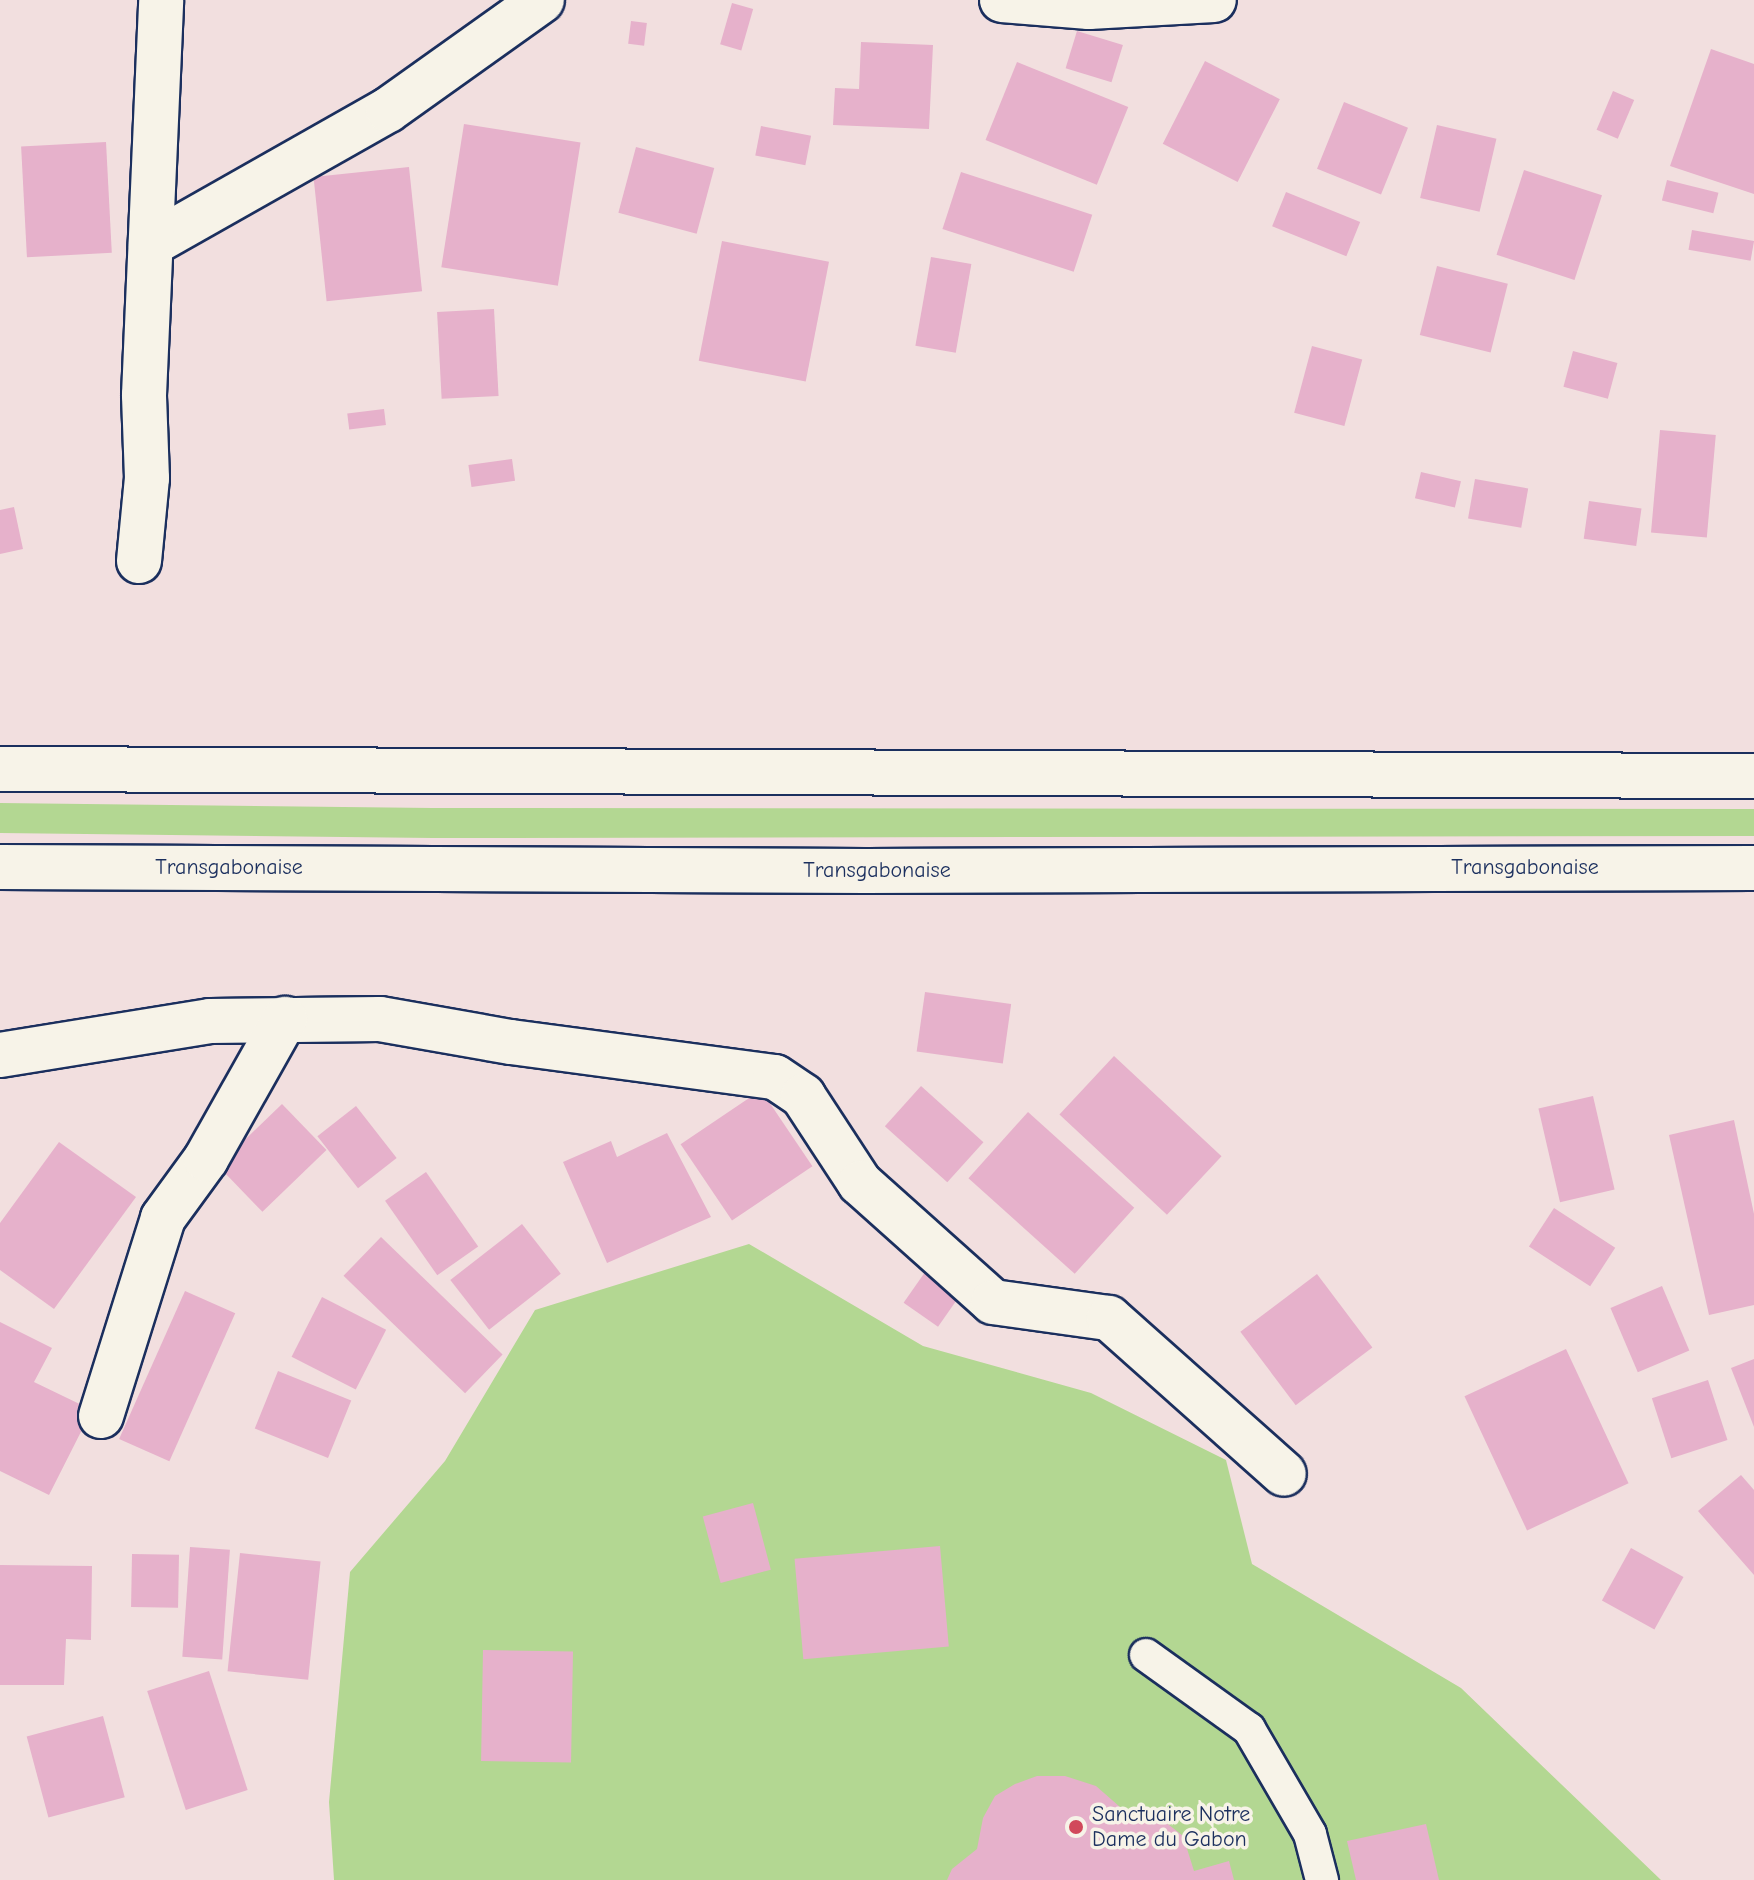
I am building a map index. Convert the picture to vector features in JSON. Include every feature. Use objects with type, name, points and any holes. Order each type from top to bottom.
[{"type":"main road","points":[[139,561],[147,478],[144,395],[161,0]]},
{"type":"main road","points":[[151,244],[388,110],[542,0]]},
{"type":"main road","points":[[1002,0],[1089,7],[1214,0]]},
{"type":"main road","points":[[0,769],[1754,776]]},
{"type":"main road","name":"Transgabonaise","points":[[0,867],[866,871],[1754,868]]},
{"type":"main road","points":[[101,1416],[163,1218],[206,1159],[285,1019]]},
{"type":"main road","points":[[0,1055],[210,1021],[380,1019],[511,1042],[775,1077],[803,1096],[860,1183],[993,1302],[1109,1318],[1284,1474]]},
{"type":"lane","points":[[1146,1655],[1249,1729],[1310,1834],[1322,1880]]},
{"type":"green space","points":[[0,803],[433,808],[1754,809],[1754,836],[433,838],[0,833]]},
{"type":"green space","points":[[749,1244],[923,1346],[1091,1393],[1226,1460],[1252,1564],[1461,1688],[1661,1880],[334,1880],[329,1802],[350,1572],[445,1461],[535,1310]]},
{"type":"building","points":[[732,3],[753,9],[741,50],[720,44]]},
{"type":"building","points":[[631,21],[647,23],[644,46],[628,44]]},
{"type":"building","points":[[1077,31],[1123,45],[1112,82],[1066,68]]},
{"type":"building","points":[[861,42],[933,45],[929,129],[833,125],[835,88],[859,89]]},
{"type":"building","points":[[1711,49],[1754,64],[1754,194],[1670,166]]},
{"type":"building","points":[[1205,61],[1280,99],[1238,182],[1163,144]]},
{"type":"building","points":[[1017,62],[1128,107],[1097,185],[986,140]]},
{"type":"building","points":[[1613,91],[1634,100],[1618,139],[1597,130]]},
{"type":"building","points":[[1344,102],[1408,128],[1381,195],[1317,169]]},
{"type":"building","points":[[464,124],[581,142],[558,286],[441,267]]},
{"type":"building","points":[[1437,125],[1496,139],[1480,212],[1420,198]]},
{"type":"building","points":[[761,126],[811,136],[805,165],[755,155]]},
{"type":"building","points":[[106,142],[112,253],[27,257],[21,146]]},
{"type":"building","points":[[636,147],[714,168],[697,234],[618,213]]},
{"type":"building","points":[[409,167],[422,291],[327,301],[314,177]]},
{"type":"building","points":[[1524,170],[1602,195],[1574,280],[1496,255]]},
{"type":"building","points":[[961,172],[1092,215],[1074,272],[942,229]]},
{"type":"building","points":[[1667,180],[1718,193],[1713,213],[1662,200]]},
{"type":"building","points":[[1286,192],[1360,222],[1346,256],[1272,226]]},
{"type":"building","points":[[1692,230],[1754,241],[1751,261],[1689,250]]},
{"type":"building","points":[[722,241],[829,262],[806,382],[699,361]]},
{"type":"building","points":[[931,257],[971,264],[956,353],[915,346]]},
{"type":"building","points":[[1437,266],[1508,284],[1491,353],[1420,335]]},
{"type":"building","points":[[494,309],[499,396],[442,399],[437,312]]},
{"type":"building","points":[[1312,346],[1362,359],[1344,426],[1294,413]]},
{"type":"building","points":[[1573,351],[1617,363],[1608,399],[1563,387]]},
{"type":"building","points":[[384,409],[386,425],[349,429],[347,414]]},
{"type":"building","points":[[1660,430],[1716,435],[1707,537],[1651,533]]},
{"type":"building","points":[[512,459],[515,481],[471,487],[468,465]]},
{"type":"building","points":[[1421,472],[1461,481],[1455,508],[1415,498]]},
{"type":"building","points":[[1475,479],[1528,488],[1521,528],[1468,518]]},
{"type":"building","points":[[1589,501],[1641,508],[1636,546],[1584,539]]},
{"type":"building","points":[[14,507],[23,549],[0,554],[0,510]]},
{"type":"building","points":[[925,992],[1011,1004],[1003,1064],[917,1051]]},
{"type":"building","points":[[1114,1056],[1222,1156],[1167,1215],[1059,1115]]},
{"type":"building","points":[[921,1086],[983,1142],[947,1182],[885,1126]]},
{"type":"building","points":[[761,1090],[812,1166],[732,1221],[681,1144]]},
{"type":"building","points":[[1593,1096],[1615,1190],[1560,1202],[1538,1109]]},
{"type":"building","points":[[282,1104],[326,1150],[262,1212],[218,1166]]},
{"type":"building","points":[[356,1106],[397,1158],[358,1188],[317,1136]]},
{"type":"building","points":[[1028,1112],[1134,1208],[1075,1274],[968,1178]]},
{"type":"building","points":[[1734,1120],[1754,1214],[1754,1305],[1709,1315],[1669,1135]]},
{"type":"building","points":[[667,1133],[711,1217],[607,1263],[563,1162],[611,1141],[617,1157]]},
{"type":"building","points":[[59,1142],[136,1197],[54,1309],[0,1270],[0,1223]]},
{"type":"building","points":[[426,1172],[478,1247],[437,1275],[385,1201]]},
{"type":"building","points":[[1554,1208],[1615,1248],[1590,1286],[1529,1247]]},
{"type":"building","points":[[522,1224],[561,1274],[489,1330],[450,1280]]},
{"type":"building","points":[[381,1237],[503,1354],[465,1393],[343,1276]]},
{"type":"building","points":[[930,1265],[964,1289],[938,1327],[904,1303]]},
{"type":"building","points":[[1317,1274],[1372,1347],[1296,1405],[1240,1332]]},
{"type":"building","points":[[1662,1286],[1689,1350],[1638,1372],[1610,1308]]},
{"type":"building","points":[[185,1291],[235,1313],[169,1461],[119,1439]]},
{"type":"building","points":[[322,1297],[386,1330],[356,1389],[292,1357]]},
{"type":"building","points":[[0,1322],[52,1348],[34,1382],[92,1410],[49,1495],[0,1471]]},
{"type":"building","points":[[1566,1349],[1629,1483],[1527,1530],[1464,1396]]},
{"type":"building","points":[[1754,1359],[1754,1427],[1731,1368]]},
{"type":"building","points":[[278,1371],[351,1401],[328,1458],[255,1428]]},
{"type":"building","points":[[1708,1380],[1727,1440],[1671,1458],[1652,1398]]},
{"type":"building","points":[[1741,1475],[1754,1490],[1754,1575],[1698,1511]]},
{"type":"building","points":[[753,1503],[771,1570],[721,1583],[703,1516]]},
{"type":"building","points":[[940,1546],[949,1647],[803,1659],[795,1559]]},
{"type":"building","points":[[190,1547],[230,1550],[222,1660],[182,1657]]},
{"type":"building","points":[[1631,1548],[1683,1577],[1654,1630],[1602,1600]]},
{"type":"building","points":[[240,1553],[321,1561],[308,1680],[228,1671]]},
{"type":"building","points":[[132,1554],[179,1555],[178,1608],[131,1607]]},
{"type":"building","points":[[0,1565],[92,1566],[91,1640],[66,1639],[64,1685],[0,1685]]},
{"type":"building","points":[[483,1650],[573,1652],[571,1763],[481,1761]]},
{"type":"building","points":[[209,1671],[248,1790],[186,1810],[147,1691]]},
{"type":"building","points":[[103,1716],[125,1797],[48,1818],[27,1736]]},
{"type":"building","name":"Sanctuaire Notre Dame du Gabon","points":[[1037,1776],[1065,1776],[1096,1786],[1120,1807],[1159,1817],[1183,1836],[1194,1871],[1229,1861],[1234,1880],[947,1880],[952,1869],[977,1849],[983,1818],[995,1796]]},
{"type":"building","points":[[1426,1824],[1439,1880],[1356,1880],[1347,1841]]},
{"type":"place","name":"Sanctuaire Notre Dame du Gabon","points":[[1076,1827]]}]
